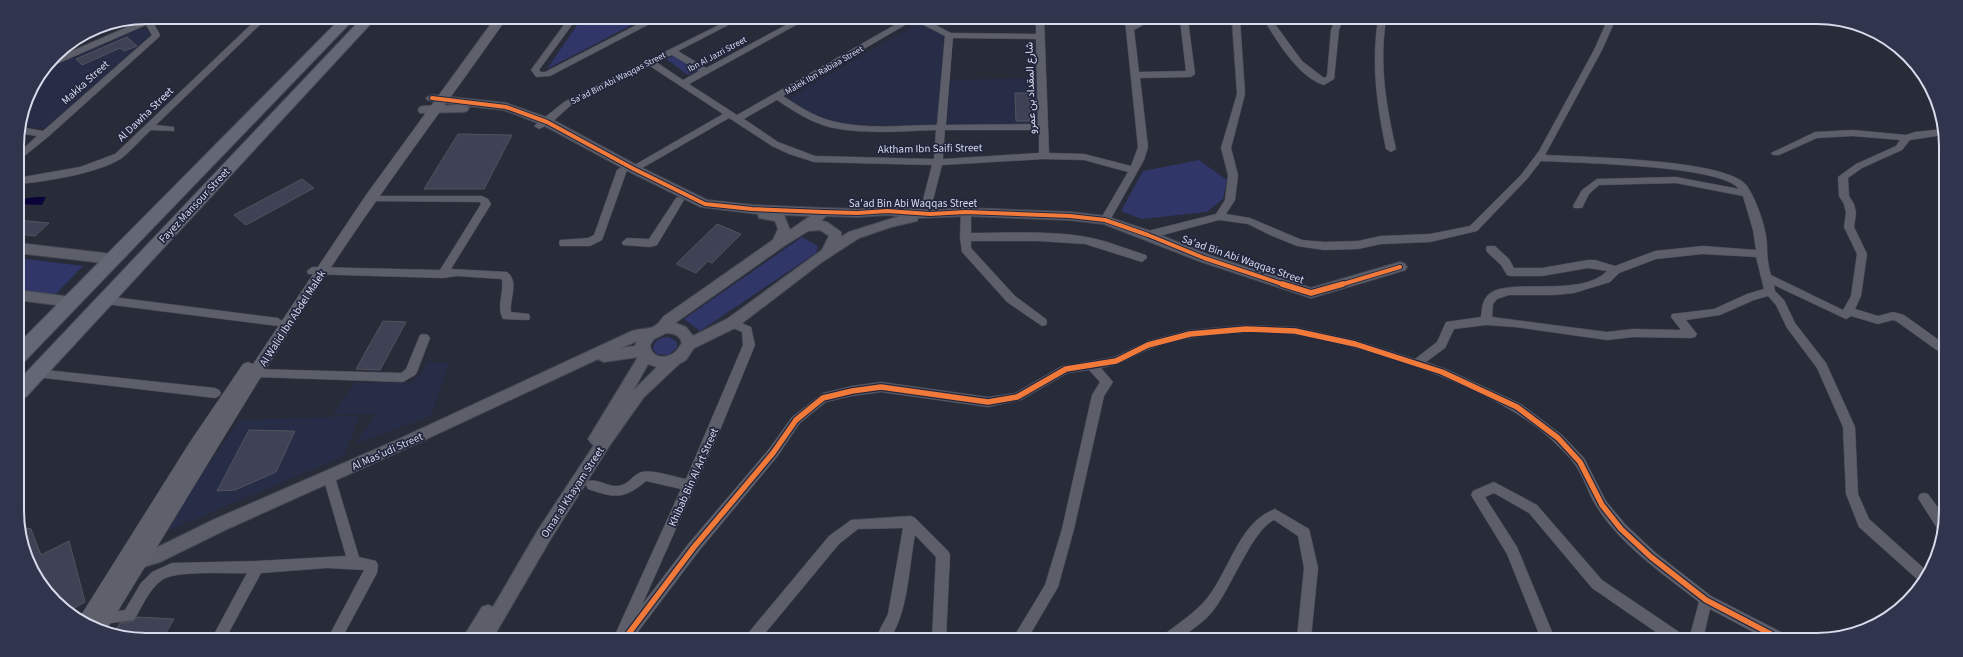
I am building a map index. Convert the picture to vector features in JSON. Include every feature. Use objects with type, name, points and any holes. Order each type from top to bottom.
[{"type":"highway","name":"Fayez Mansour Street","points":[[24,350],[342,24]]},
{"type":"highway","name":"Fayez Mansour Street","points":[[24,386],[363,24]]},
{"type":"highway","points":[[184,185],[185,193],[178,209],[182,212],[189,210]]},
{"type":"highway","points":[[88,318],[88,311],[91,303],[124,266],[122,261],[112,259]]},
{"type":"main road","name":"Al Walid Ibn Abdel Malek","points":[[150,545],[317,271],[488,24]]},
{"type":"main road","name":"Al Walid Ibn Abdel Malek","points":[[101,623],[196,447],[278,322],[371,199],[433,104],[496,24]]},
{"type":"main road","points":[[89,619],[123,565]]},
{"type":"street","points":[[60,59],[140,24]]},
{"type":"street","name":"Makka Street","points":[[24,153],[156,35],[150,24]]},
{"type":"street","name":"Al Dawha Street","points":[[24,180],[83,170],[102,165],[118,156],[257,24]]},
{"type":"street","points":[[569,24],[535,70],[536,73],[540,75],[547,74],[645,24]]},
{"type":"street","name":"Sa'ad Bin Abi Waqqas Street","points":[[543,124],[567,104],[722,24]]},
{"type":"street","name":"Ibn Al Jazri Street","points":[[682,84],[794,24]]},
{"type":"street","name":"Malek Ibn Rabiaa Street","points":[[628,170],[732,118],[778,97],[902,24]]},
{"type":"street","points":[[928,24],[949,35],[1040,37]]},
{"type":"street","name":"شارع المقداد بن عمرو","points":[[1040,24],[1044,156]]},
{"type":"street","points":[[1105,220],[1140,160],[1143,147],[1129,24]]},
{"type":"street","points":[[1134,75],[1191,74],[1185,24]]},
{"type":"street","points":[[1219,217],[1230,200],[1233,176],[1226,148],[1241,94],[1236,24]]},
{"type":"street","points":[[1271,24],[1303,69],[1312,77],[1324,82],[1331,77],[1335,30],[1337,24]]},
{"type":"street","points":[[1381,24],[1377,43],[1379,98],[1391,149]]},
{"type":"street","points":[[1148,235],[1219,217],[1250,221],[1274,233],[1301,243],[1324,246],[1358,245],[1382,240],[1430,238],[1473,229],[1524,177],[1538,158],[1570,103],[1610,24]]},
{"type":"street","points":[[928,200],[938,162],[949,35]]},
{"type":"street","points":[[672,51],[706,71]]},
{"type":"street","name":"Aktham Ibn Saifi Street","points":[[650,62],[732,118],[775,144],[792,152],[814,159],[938,162],[1044,156],[1084,157],[1133,170]]},
{"type":"street","points":[[778,97],[798,110],[830,124],[860,128],[942,129],[1043,127]]},
{"type":"street","name":"Sa'ad Bin Abi Waqqas Street","points":[[433,104],[506,107],[543,124],[628,170],[679,200],[731,214],[760,214],[780,218],[784,229],[779,243]]},
{"type":"street","points":[[149,126],[171,129]]},
{"type":"street","points":[[25,131],[46,134]]},
{"type":"street","points":[[1776,153],[1815,135],[1853,133],[1907,138],[1915,135],[1938,133]]},
{"type":"street","points":[[1767,278],[1785,284],[1828,308],[1846,315],[1856,296],[1862,254],[1851,234],[1849,227],[1851,213],[1849,204],[1844,196],[1843,177],[1859,166],[1899,148],[1907,138]]},
{"type":"street","points":[[1538,158],[1705,171],[1733,178],[1739,182],[1752,208],[1762,247],[1761,254],[1770,292],[1780,303],[1791,325],[1822,366],[1850,427],[1852,494],[1864,523],[1921,574]]},
{"type":"street","points":[[564,243],[590,242],[598,237],[628,170]]},
{"type":"street","name":"Sa'ad Bin Abi Waqqas Street","points":[[628,170],[705,204],[752,209],[857,213],[887,211],[930,214],[966,212],[1070,216],[1105,220],[1148,235],[1204,258],[1310,293],[1400,267]]},
{"type":"street","points":[[1578,206],[1585,192],[1597,182],[1676,180],[1745,193]]},
{"type":"street","points":[[371,199],[482,199],[485,201],[486,204],[443,274]]},
{"type":"street","points":[[627,242],[653,242],[679,200]]},
{"type":"street","points":[[664,328],[668,321],[779,243],[805,227],[823,212]]},
{"type":"street","points":[[966,212],[966,249],[1011,299],[1042,322]]},
{"type":"street","points":[[854,235],[862,224],[857,213]]},
{"type":"street","points":[[586,360],[644,354],[655,362],[668,362],[674,360],[681,356],[689,344],[732,323],[826,252],[854,235],[889,223],[930,214]]},
{"type":"street","points":[[805,227],[822,224],[836,235],[826,252]]},
{"type":"street","points":[[965,237],[1038,237],[1085,240],[1096,242],[1142,258]]},
{"type":"street","points":[[24,249],[112,259]]},
{"type":"street","points":[[1491,249],[1505,262],[1511,272],[1542,272],[1588,264],[1594,264],[1615,270]]},
{"type":"street","points":[[1486,321],[1488,303],[1493,296],[1509,292],[1574,289],[1606,279],[1615,270],[1655,255],[1681,251],[1732,250],[1761,254]]},
{"type":"street","points":[[317,271],[443,274],[457,272],[503,275],[507,278],[509,288],[504,309],[505,313],[507,316],[525,317]]},
{"type":"street","points":[[1417,363],[1441,345],[1450,325],[1486,321],[1514,323],[1607,336],[1633,333],[1691,334],[1676,317],[1703,315],[1718,312],[1751,296],[1770,292]]},
{"type":"street","points":[[24,296],[71,302]]},
{"type":"street","points":[[105,300],[278,322]]},
{"type":"street","points":[[1848,311],[1878,320],[1893,316],[1900,318],[1939,346]]},
{"type":"street","name":"Khibab Bin Al Art Street","points":[[623,633],[689,485],[748,345],[747,330],[732,323]]},
{"type":"street","points":[[644,354],[643,345],[650,335],[664,328],[682,331],[686,334],[689,344]]},
{"type":"street","points":[[629,633],[694,547],[773,453],[796,420],[823,398],[852,391],[881,387],[988,402],[1017,397],[1066,369],[1116,361],[1148,346],[1190,334],[1246,329],[1295,331],[1355,344],[1442,372],[1517,407],[1558,438],[1580,462],[1602,505],[1621,529],[1651,557],[1706,600],[1769,633]]},
{"type":"street","name":"Al Mas'udi Street","points":[[123,565],[137,555],[171,549],[218,525],[329,477],[638,335],[650,335]]},
{"type":"street","points":[[256,373],[403,378],[411,372],[424,338]]},
{"type":"street","name":"Omar al Khayam Street","points":[[475,633],[644,354]]},
{"type":"street","name":"Omar al Khayam Street","points":[[487,633],[544,535],[605,441],[638,393],[674,360]]},
{"type":"street","points":[[1023,633],[1051,587],[1068,529],[1098,395],[1107,382],[1092,365]]},
{"type":"street","points":[[36,373],[216,393]]},
{"type":"street","points":[[592,485],[617,492],[632,486],[641,477],[646,476],[689,485]]},
{"type":"street","points":[[329,477],[354,562]]},
{"type":"street","points":[[1546,633],[1512,551],[1477,495],[1494,486],[1533,509],[1597,584],[1668,633]]},
{"type":"street","points":[[1924,498],[1939,519]]},
{"type":"street","points":[[1176,633],[1207,608],[1228,577],[1252,533],[1266,518],[1275,514],[1304,533],[1311,568],[1304,633]]},
{"type":"street","points":[[757,633],[834,540],[856,524],[911,522],[943,555],[939,633]]},
{"type":"street","points":[[886,633],[898,607],[900,579],[911,522]]},
{"type":"street","points":[[137,555],[150,545],[218,525]]},
{"type":"street","points":[[101,623],[129,616],[146,588],[157,576],[172,569],[257,567],[354,562],[371,565],[370,573],[338,633]]},
{"type":"street","points":[[222,633],[257,567]]},
{"type":"street","points":[[1698,633],[1706,600]]},
{"type":"shaded area","points":[[578,24],[633,24],[547,69]]},
{"type":"shaded area","points":[[916,24],[920,24],[944,35],[937,126],[845,124],[821,120],[786,100]]},
{"type":"shaded area","points":[[141,28],[148,30],[151,35],[44,129],[26,126],[33,99],[40,85],[53,67]]},
{"type":"shaded area","points":[[676,55],[699,70],[688,75],[666,59]]},
{"type":"shaded area","points":[[1037,78],[1037,126],[947,124],[950,80]]},
{"type":"shaded area","points":[[1199,160],[1227,180],[1223,199],[1207,212],[1141,219],[1121,211],[1143,171]]},
{"type":"shaded area","points":[[46,197],[42,205],[24,204],[24,200],[27,198]]},
{"type":"shaded area","points":[[802,237],[818,246],[816,253],[700,331],[684,319]]},
{"type":"shaded area","points":[[24,259],[83,266],[54,296],[24,292]]},
{"type":"shaded area","points":[[669,337],[677,342],[677,348],[668,355],[657,354],[653,349],[656,341],[661,338]]},
{"type":"shaded area","points":[[427,362],[449,363],[431,416],[355,444],[376,414],[333,414],[355,383],[410,383],[421,373]]},
{"type":"shaded area","points":[[359,416],[344,456],[158,535],[240,420]]},
{"type":"building","points":[[127,37],[137,46],[124,51],[120,48],[82,65],[76,59]]},
{"type":"building","points":[[1015,93],[1030,93],[1030,121],[1016,121]]},
{"type":"building","points":[[458,134],[512,135],[484,189],[424,189]]},
{"type":"building","points":[[302,179],[314,188],[246,225],[234,215]]},
{"type":"building","points":[[24,221],[49,223],[35,236],[24,235]]},
{"type":"building","points":[[717,224],[741,234],[712,263],[708,261],[696,273],[676,264]]},
{"type":"building","points":[[383,321],[406,322],[380,370],[356,369]]},
{"type":"building","points":[[249,430],[295,431],[276,472],[235,490],[217,491]]},
{"type":"building","points":[[25,528],[31,529],[41,555],[69,541],[85,602],[73,609],[54,592],[37,565],[30,550]]},
{"type":"building","points":[[137,617],[174,619],[166,633],[130,632],[116,629],[120,623],[134,621]]},
{"type":"cycle path","points":[[432,98],[506,107],[547,122],[634,169],[705,204],[752,209],[823,212],[857,213],[887,211],[930,214],[966,212],[1070,216],[1105,220],[1148,235],[1204,258],[1311,293],[1400,267]]},
{"type":"cycle path","points":[[629,633],[694,547],[773,453],[796,420],[823,398],[852,391],[881,387],[988,402],[1017,397],[1066,369],[1116,361],[1148,345],[1190,334],[1246,329],[1295,331],[1355,344],[1442,372],[1517,407],[1558,438],[1580,462],[1602,505],[1621,529],[1651,557],[1706,600],[1769,633]]}]
